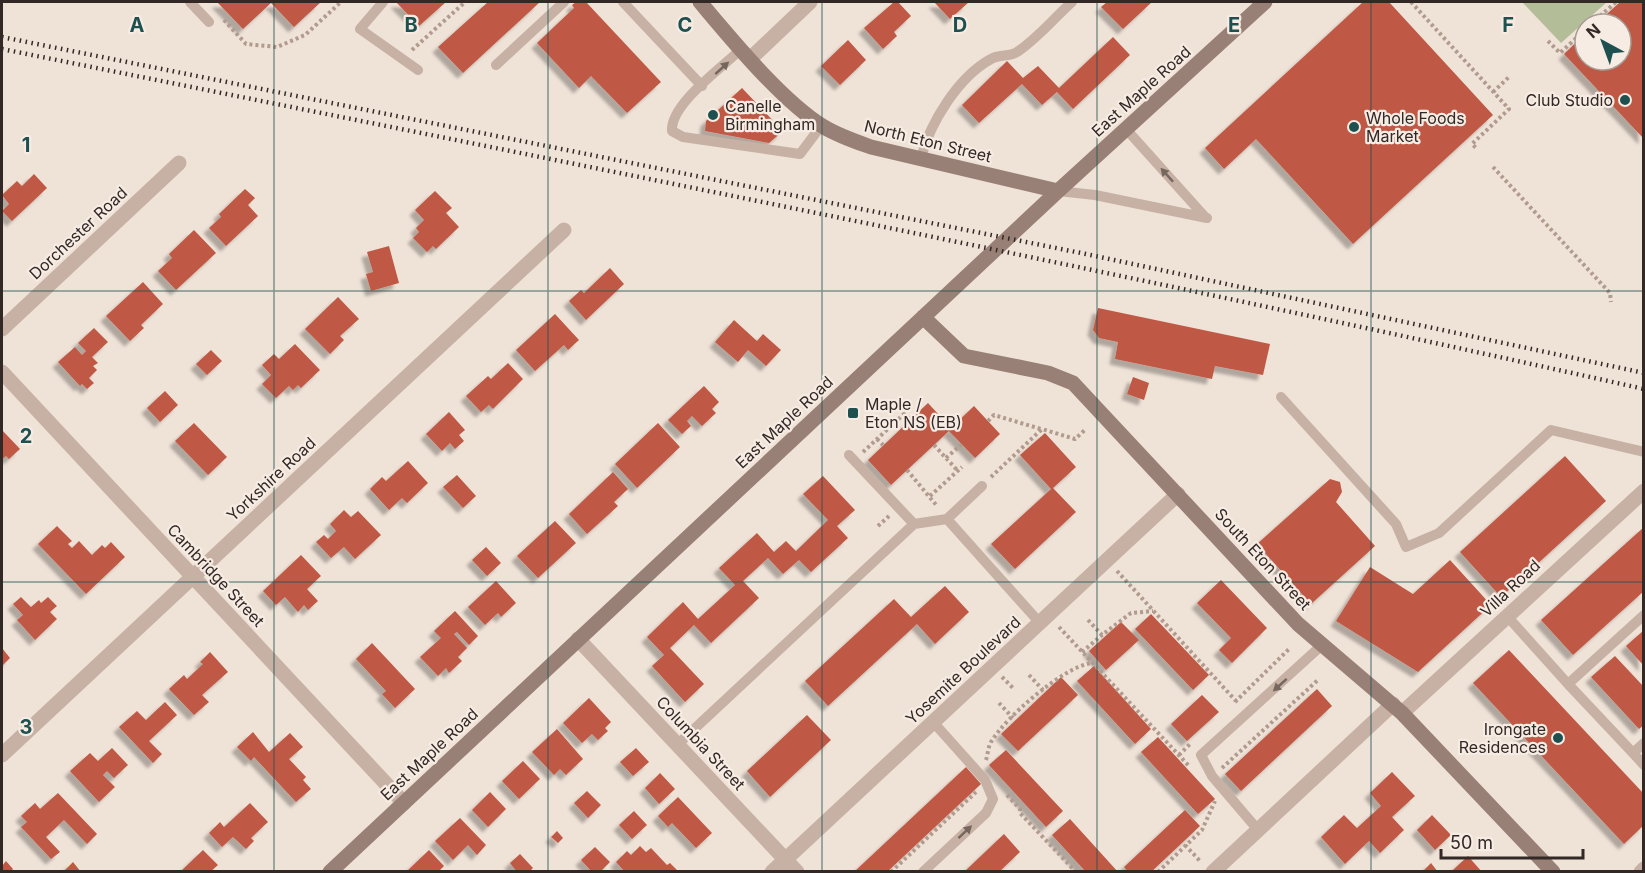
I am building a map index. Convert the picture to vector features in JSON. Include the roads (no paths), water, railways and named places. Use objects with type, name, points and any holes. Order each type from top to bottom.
[{"type":"main road","name":"North Eton Street","points":[[700,2],[746,54],[796,105],[821,126],[871,147],[1058,191]]},
{"type":"main road","name":"East Maple Road","points":[[330,872],[1263,2]]},
{"type":"main road","name":"South Eton Street","points":[[923,317],[964,356],[1048,374],[1073,382],[1298,624],[1397,708],[1553,872]]},
{"type":"street","points":[[746,54],[810,2]]},
{"type":"street","name":"Dorchester Road","points":[[2,329],[179,163]]},
{"type":"street","name":"Yorkshire Road","points":[[2,755],[564,230]]},
{"type":"street","name":"Cambridge Street","points":[[2,372],[404,803]]},
{"type":"street","name":"Villa Road","points":[[1209,868],[1258,830],[1506,616],[1643,491]]},
{"type":"street","name":"Yosemite Boulevard","points":[[772,872],[1178,494]]},
{"type":"street","name":"Columbia Street","points":[[578,639],[797,872]]},
{"type":"lane","points":[[190,2],[209,22]]},
{"type":"lane","points":[[383,2],[360,29],[418,70]]},
{"type":"lane","points":[[496,65],[564,2]]},
{"type":"lane","points":[[623,2],[702,86]]},
{"type":"lane","points":[[921,158],[925,141],[939,113],[958,87],[992,58],[1016,54],[1072,2]]},
{"type":"lane","points":[[746,54],[702,86],[672,120],[672,131],[683,137],[800,154],[821,126]]},
{"type":"lane","points":[[1058,191],[1095,195],[1207,218],[1126,129]]},
{"type":"lane","points":[[1281,397],[1396,524],[1406,547],[1439,533],[1551,430],[1644,452]]},
{"type":"lane","points":[[849,455],[914,524]]},
{"type":"lane","points":[[677,745],[914,524],[946,519],[982,486]]},
{"type":"lane","points":[[946,519],[1044,619]]},
{"type":"lane","points":[[1568,684],[1644,615]]},
{"type":"lane","points":[[1506,616],[1644,765]]},
{"type":"lane","points":[[1258,830],[1212,776],[1201,755],[1322,645]]},
{"type":"lane","points":[[923,872],[986,813],[993,799],[986,780],[934,723]]},
{"type":"lane","points":[[1633,753],[1644,743]]},
{"type":"railway","points":[[2,37],[1081,253],[1644,373]]},
{"type":"railway","points":[[2,49],[1029,257],[1644,389]]},
{"type":"place","name":"Club Studio","points":[[1625,100]]},
{"type":"place","name":"Canelle Birmingham","points":[[713,115]]},
{"type":"place","name":"Whole Foods Market","points":[[1354,127]]},
{"type":"place","name":"Maple / Eton NS (EB)","points":[[853,413]]},
{"type":"place","name":"Irongate Residences","points":[[1558,738]]}]
